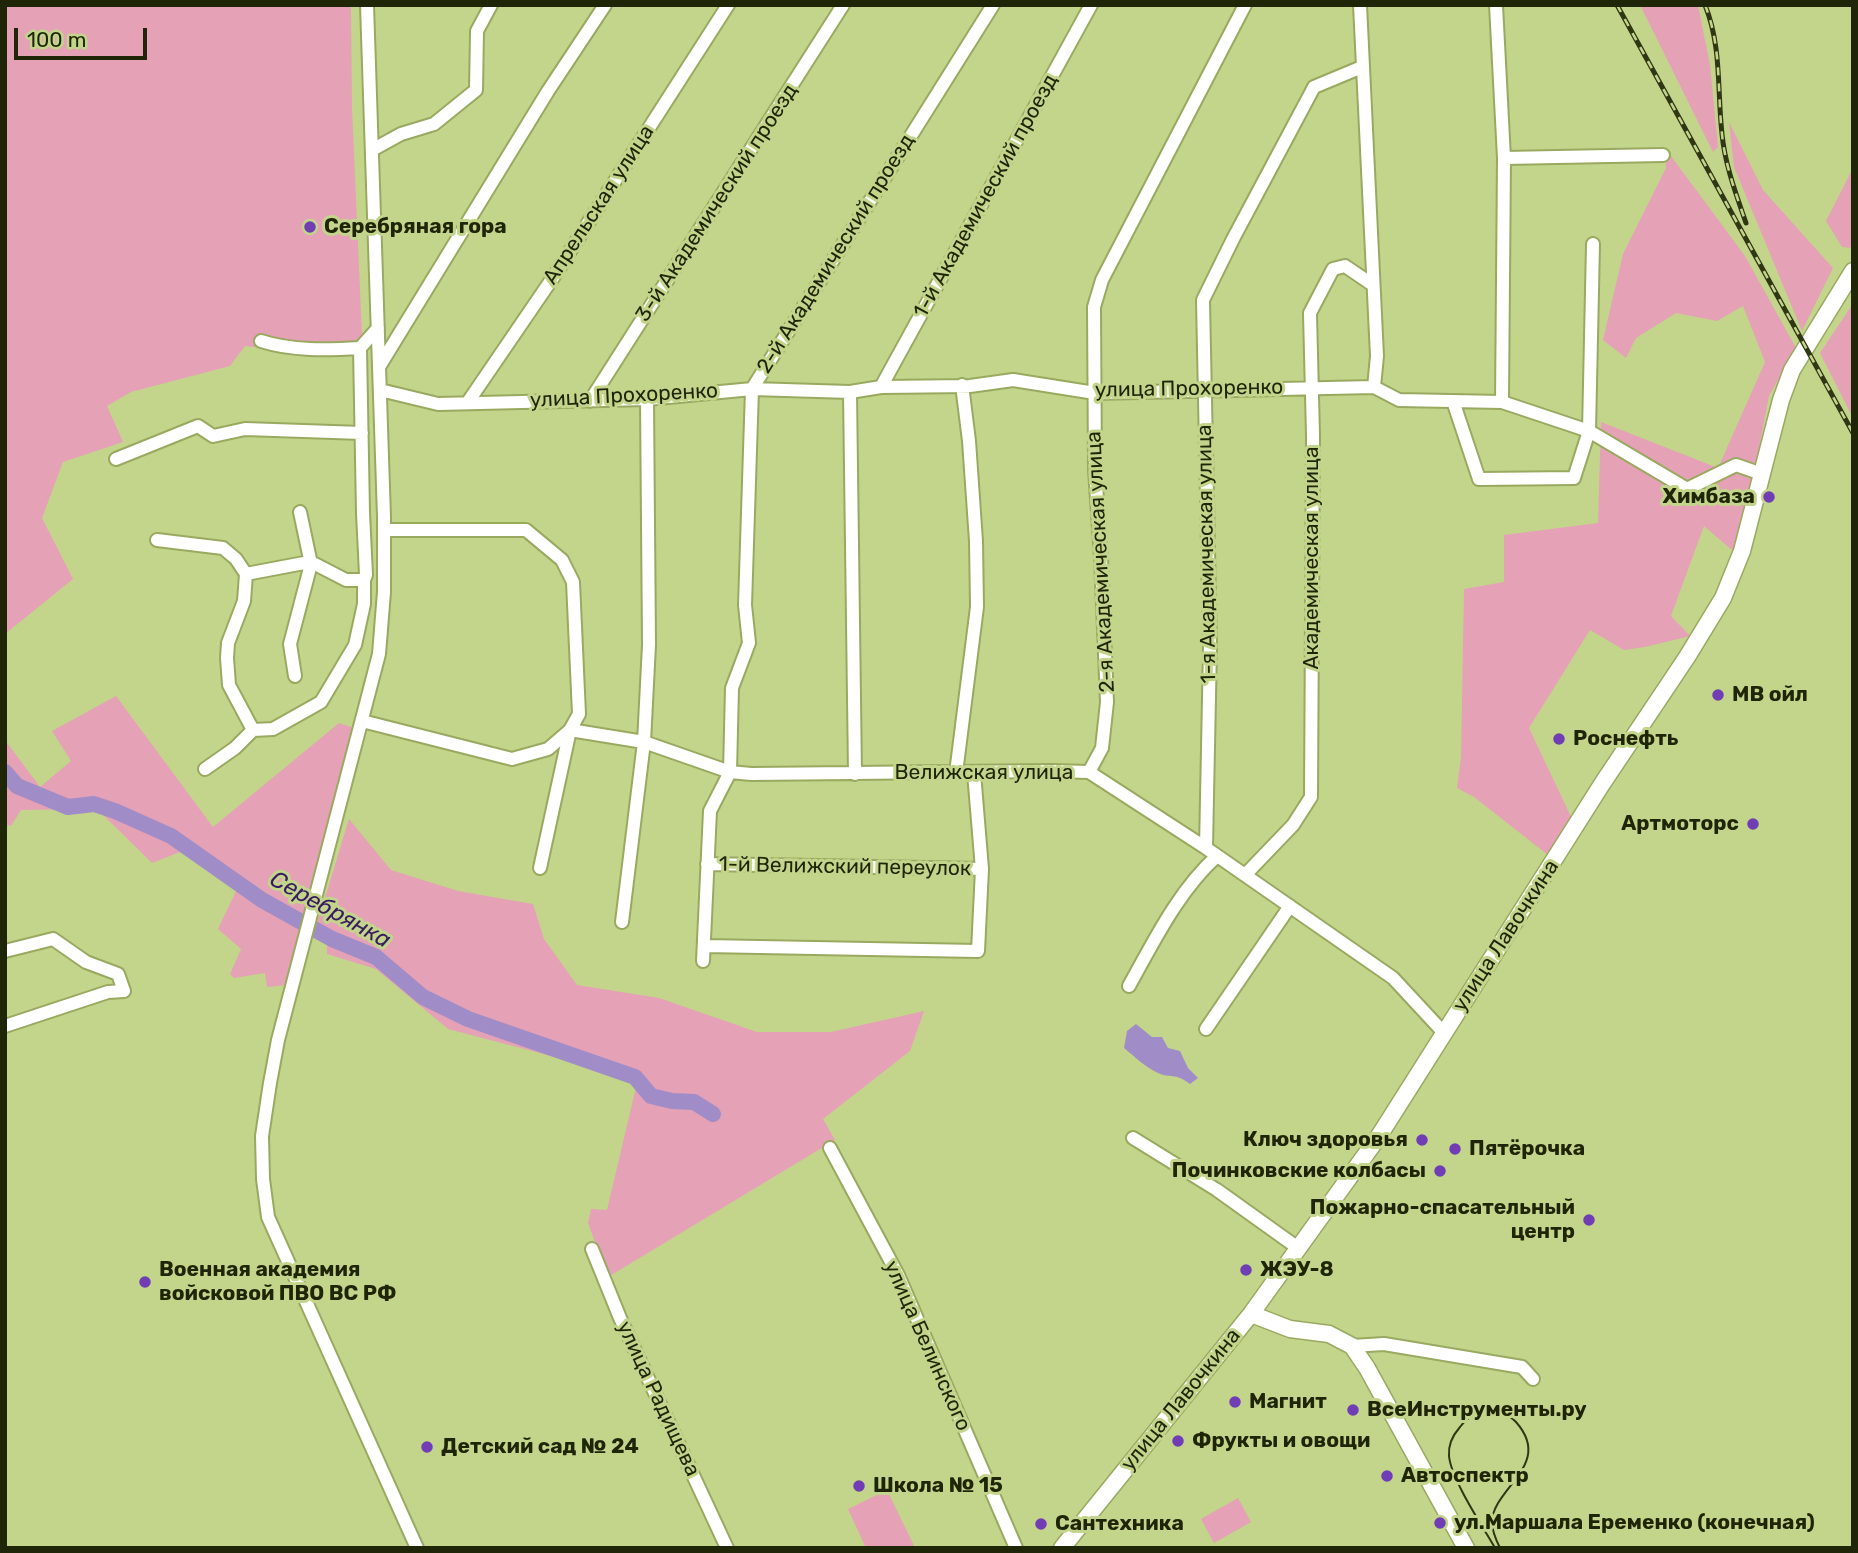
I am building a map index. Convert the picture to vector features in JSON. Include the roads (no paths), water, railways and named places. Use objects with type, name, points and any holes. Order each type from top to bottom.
[{"type":"main road","name":"улица Лавочкина","points":[[1063,1548],[1251,1314],[1380,1136],[1723,598],[1742,551],[1780,400],[1792,370],[1853,271]]},
{"type":"main road","points":[[1251,1314],[1290,1329],[1329,1334],[1352,1346],[1367,1368],[1466,1548]]},
{"type":"street","points":[[367,5],[384,530],[384,592],[379,654],[278,1040],[262,1136],[263,1179],[268,1217],[417,1548]]},
{"type":"street","points":[[372,150],[401,134],[434,124],[476,90],[477,31],[491,5]]},
{"type":"street","points":[[379,368],[548,91],[606,5]]},
{"type":"street","name":"Апрельская улица","points":[[468,402],[554,276],[727,5]]},
{"type":"street","name":"3-й Академический проезд","points":[[590,401],[843,5]]},
{"type":"street","name":"2-й Академический проезд","points":[[730,772],[732,688],[749,643],[746,605],[752,389],[993,5]]},
{"type":"street","name":"1-й Академический проезд","points":[[881,387],[1091,5]]},
{"type":"street","name":"2-я Академическая улица","points":[[1089,772],[1102,748],[1107,702],[1095,470],[1094,307],[1102,281],[1245,5]]},
{"type":"street","points":[[1360,5],[1377,356],[1374,387]]},
{"type":"street","points":[[1496,5],[1504,158],[1502,402]]},
{"type":"street","name":"1-я Академическая улица","points":[[1212,852],[1203,300],[1314,87],[1362,67]]},
{"type":"street","points":[[1504,158],[1663,155]]},
{"type":"street","points":[[1454,401],[1479,479],[1574,478],[1588,431],[1593,244]]},
{"type":"street","name":"Академическая улица","points":[[1245,875],[1293,825],[1311,797],[1310,313],[1333,269],[1345,266],[1373,285]]},
{"type":"street","points":[[205,769],[253,730],[273,729],[321,702],[355,645],[364,604],[366,575],[360,348],[378,328]]},
{"type":"street","points":[[261,341],[277,346],[318,349],[360,348]]},
{"type":"street","name":"улица Прохоренко","points":[[380,390],[438,404],[647,399],[752,389],[850,392],[881,387],[962,385],[1013,380],[1095,393],[1374,387],[1399,400],[1502,402],[1588,431],[1687,489],[1736,465],[1762,474]]},
{"type":"street","points":[[956,774],[977,607],[969,441],[962,385]]},
{"type":"street","points":[[850,392],[855,774]]},
{"type":"street","points":[[622,922],[644,742],[649,645],[647,399]]},
{"type":"street","points":[[117,459],[198,426],[212,436],[245,429],[362,433]]},
{"type":"street","points":[[295,676],[290,644],[310,564],[300,512]]},
{"type":"street","points":[[384,530],[526,530],[562,560],[573,582],[579,714],[570,730],[540,868]]},
{"type":"street","points":[[157,540],[223,548],[236,559],[246,574],[244,601],[228,643],[227,658],[229,685],[253,730]]},
{"type":"street","points":[[246,574],[310,564],[346,580],[364,580]]},
{"type":"street","points":[[362,721],[512,759],[548,748],[570,730]]},
{"type":"street","name":"Велижская улица","points":[[570,730],[644,742],[730,772],[751,774],[1089,772],[1212,852],[1393,978],[1444,1033]]},
{"type":"street","points":[[703,961],[710,811],[730,772]]},
{"type":"street","points":[[705,946],[978,951],[982,869],[974,773]]},
{"type":"street","points":[[1129,986],[1167,920],[1206,866],[1212,852]]},
{"type":"street","name":"1-й Велижский переулок","points":[[707,864],[982,869]]},
{"type":"street","points":[[1206,1028],[1290,906]]},
{"type":"street","points":[[5,951],[53,939],[86,962],[118,974],[124,991],[108,992],[5,1026]]},
{"type":"street","points":[[1133,1138],[1217,1190],[1298,1248]]},
{"type":"street","name":"улица Белинского","points":[[830,1148],[898,1275],[1016,1548]]},
{"type":"street","name":"улица Радищева","points":[[592,1250],[620,1318],[727,1548]]},
{"type":"street","points":[[1352,1346],[1384,1343],[1522,1367],[1532,1379]]},
{"type":"waterway","name":"Серебрянка","points":[[5,772],[17,786],[68,807],[94,804],[171,836],[262,900],[332,939],[376,957],[423,997],[468,1019],[635,1077],[651,1096],[694,1102],[713,1114]]},
{"type":"tram line","points":[[1495,1548],[1461,1490],[1449,1456],[1450,1444],[1457,1430],[1469,1418],[1482,1412],[1500,1413],[1513,1419],[1526,1437],[1528,1451],[1519,1475],[1495,1509],[1492,1525],[1500,1548]]},
{"type":"railway","points":[[1617,5],[1853,433]]},
{"type":"railway","points":[[1705,5],[1717,53],[1723,146],[1746,223]]},
{"type":"place","name":"Серебряная гора","points":[[310,227]]},
{"type":"place","name":"Химбаза","points":[[1769,497]]},
{"type":"place","name":"МВ ойл","points":[[1718,695]]},
{"type":"place","name":"Роснефть","points":[[1559,739]]},
{"type":"place","name":"Артмоторс","points":[[1753,824]]},
{"type":"place","name":"Ключ здоровья","points":[[1422,1140]]},
{"type":"place","name":"Пятёрочка","points":[[1455,1149]]},
{"type":"place","name":"Починковские колбасы","points":[[1440,1171]]},
{"type":"place","name":"Пожарно-спасательный центр","points":[[1589,1220]]},
{"type":"place","name":"ЖЭУ-8","points":[[1246,1270]]},
{"type":"place","name":"Военная академия войсковой ПВО ВС РФ","points":[[145,1282]]},
{"type":"place","name":"Магнит","points":[[1235,1402]]},
{"type":"place","name":"ВсеИнструменты.ру","points":[[1353,1410]]},
{"type":"place","name":"Фрукты и овощи","points":[[1178,1441]]},
{"type":"place","name":"Детский сад № 24","points":[[427,1447]]},
{"type":"place","name":"Автоспектр","points":[[1387,1476]]},
{"type":"place","name":"Школа № 15","points":[[859,1486]]},
{"type":"place","name":"ул.Маршала Еременко (конечная)","points":[[1440,1523]]},
{"type":"place","name":"Сантехника","points":[[1041,1524]]}]
